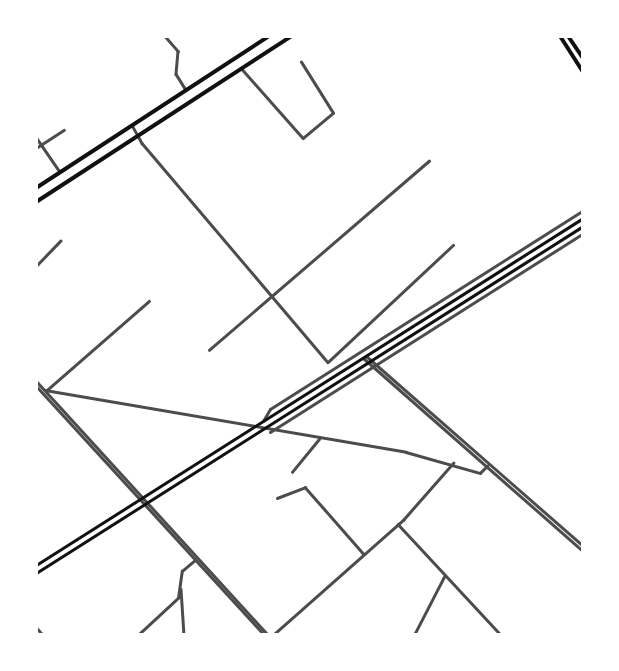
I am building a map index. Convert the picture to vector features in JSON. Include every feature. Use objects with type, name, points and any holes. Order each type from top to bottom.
[{"type":"main road","points":[[36,188],[269,36]]},
{"type":"main road","points":[[36,202],[292,36]]},
{"type":"main road","points":[[560,36],[583,72]]},
{"type":"main road","points":[[568,36],[583,58]]},
{"type":"main road","points":[[36,565],[583,218]]},
{"type":"main road","points":[[36,573],[583,226]]},
{"type":"street","points":[[165,36],[178,51],[176,74],[186,90]]},
{"type":"street","points":[[242,69],[302,138],[333,113],[300,62]]},
{"type":"street","points":[[132,125],[138,136],[328,362],[453,245]]},
{"type":"street","points":[[36,148],[64,130]]},
{"type":"street","points":[[36,137],[60,172]]},
{"type":"street","points":[[208,350],[429,161]]},
{"type":"street","points":[[262,422],[270,409],[583,210]]},
{"type":"street","points":[[270,432],[583,233]]},
{"type":"street","points":[[36,266],[60,240]]},
{"type":"street","points":[[46,390],[149,301]]},
{"type":"street","points":[[364,357],[583,549]]},
{"type":"street","points":[[374,366],[583,549]]},
{"type":"street","points":[[36,381],[268,635]]},
{"type":"street","points":[[37,388],[252,429],[453,463],[480,473],[487,466]]},
{"type":"street","points":[[37,388],[142,498]]},
{"type":"street","points":[[292,472],[319,439]]},
{"type":"street","points":[[273,635],[363,553],[398,524],[453,463]]},
{"type":"street","points":[[277,498],[305,486],[363,553]]},
{"type":"street","points":[[398,524],[444,577],[501,635]]},
{"type":"street","points":[[138,635],[178,598],[182,572],[197,558]]},
{"type":"street","points":[[197,558],[264,635]]},
{"type":"street","points":[[414,635],[444,577]]},
{"type":"street","points":[[180,586],[184,635]]},
{"type":"street","points":[[36,627],[43,635]]}]
